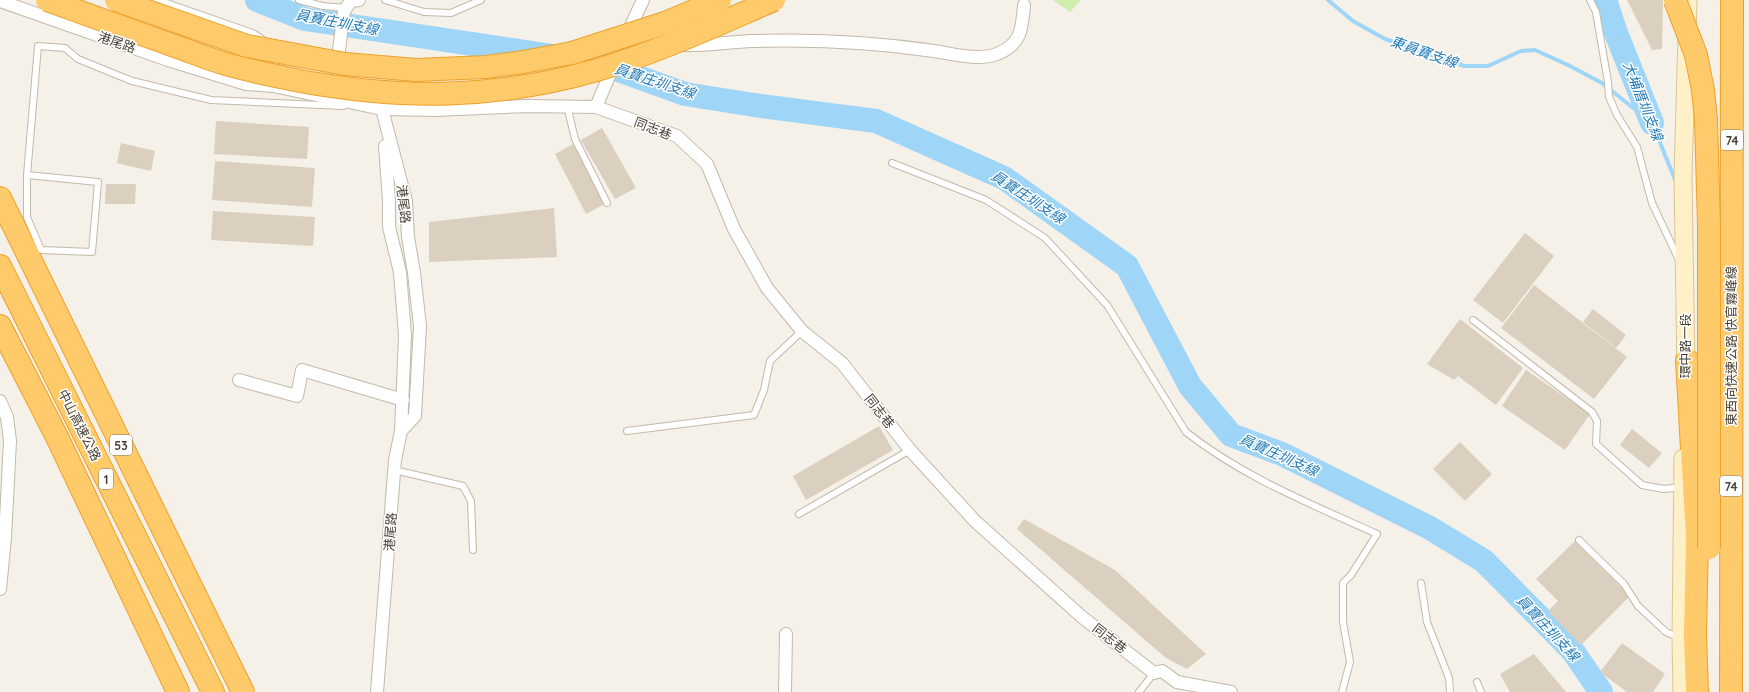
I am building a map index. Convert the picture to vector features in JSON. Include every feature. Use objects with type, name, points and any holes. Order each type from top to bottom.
[{"type":"highway","points":[[47,0],[226,64],[333,87],[382,93],[443,95],[489,92],[527,86],[597,70],[676,43],[774,0]]},
{"type":"highway","points":[[116,0],[247,46],[345,64],[416,70],[486,67],[572,53],[665,23],[720,0]]},
{"type":"highway","points":[[1675,0],[1696,55],[1703,90],[1706,120],[1709,225],[1708,621],[1711,692]]},
{"type":"highway","name":"東西向快速公路 快官霧峰線","points":[[1732,0],[1732,692]]},
{"type":"highway","name":"53","points":[[0,198],[244,692]]},
{"type":"highway","name":"中山高速公路","points":[[0,266],[213,692]]},
{"type":"highway","name":"中山高速公路","points":[[0,326],[57,437],[178,692]]},
{"type":"highway","points":[[1687,360],[1697,538],[1695,635],[1697,692]]},
{"type":"highway","points":[[131,593],[172,692]]},
{"type":"street","points":[[149,0],[252,36],[261,41],[271,56],[274,65],[273,86]]},
{"type":"street","points":[[339,100],[339,50],[344,10],[351,1],[358,0]]},
{"type":"street","points":[[596,107],[643,0]]},
{"type":"street","name":"環中路一段","points":[[1682,692],[1683,413],[1687,360],[1684,271],[1684,176],[1688,0]]},
{"type":"street","name":"港尾路","points":[[0,1],[168,60],[246,84],[273,86],[382,109],[406,201],[408,237],[420,326],[415,416],[401,431],[394,470],[378,692]]},
{"type":"street","points":[[623,43],[694,46],[751,41],[823,41],[891,44],[982,57],[1007,49],[1021,33],[1026,2]]},
{"type":"street","name":"同志巷","points":[[382,109],[435,110],[527,106],[596,107],[677,136],[707,164],[734,229],[767,288],[802,331],[842,363],[910,450],[975,521],[1082,617],[1154,673],[1162,671],[1177,682],[1230,692]]},
{"type":"street","points":[[382,109],[389,201],[389,226],[400,272],[405,335],[401,431]]},
{"type":"street","points":[[239,380],[297,396],[302,370],[403,400]]},
{"type":"street","points":[[0,401],[7,417],[10,441],[5,538],[0,589]]},
{"type":"street","points":[[785,692],[786,634]]},
{"type":"lane","points":[[299,0],[344,10]]},
{"type":"lane","points":[[385,0],[424,12],[451,13],[480,0]]},
{"type":"lane","points":[[1590,0],[1596,12],[1608,82],[1609,97],[1617,115],[1637,147],[1652,203],[1684,271]]},
{"type":"lane","points":[[27,174],[98,182],[92,252],[41,250],[27,217],[27,174],[38,46],[65,48],[78,60],[132,81],[211,100],[382,109]]},
{"type":"lane","points":[[567,106],[575,139],[607,203]]},
{"type":"lane","points":[[892,163],[986,200],[1045,238],[1107,305],[1186,432],[1198,442],[1253,476],[1377,534],[1351,574],[1343,583],[1343,622],[1350,662],[1342,692]]},
{"type":"lane","points":[[1473,320],[1592,412],[1597,421],[1596,444],[1642,485],[1664,489],[1683,487]]},
{"type":"lane","points":[[627,431],[754,415],[764,390],[770,361],[802,331]]},
{"type":"lane","points":[[799,514],[910,450]]},
{"type":"lane","points":[[394,470],[463,486],[471,501],[474,550]]},
{"type":"lane","points":[[1579,540],[1624,584],[1638,606],[1666,632],[1681,639]]},
{"type":"lane","points":[[1421,583],[1427,622],[1449,678],[1450,692]]},
{"type":"lane","points":[[1139,692],[1154,673]]},
{"type":"lane","points":[[1477,682],[1481,692]]},
{"type":"green space","points":[[1053,0],[1081,0],[1070,12]]},
{"type":"building","points":[[1627,0],[1663,0],[1662,49],[1652,50]]},
{"type":"building","points":[[216,121],[309,127],[307,159],[214,154]]},
{"type":"building","points":[[602,128],[636,188],[615,199],[581,140]]},
{"type":"building","points":[[121,143],[155,151],[151,171],[117,163]]},
{"type":"building","points":[[573,144],[605,204],[586,214],[555,154]]},
{"type":"building","points":[[215,161],[315,168],[312,207],[212,200]]},
{"type":"building","points":[[106,184],[136,184],[135,204],[105,204]]},
{"type":"building","points":[[554,208],[557,257],[429,262],[429,222]]},
{"type":"building","points":[[213,211],[315,217],[313,246],[211,240]]},
{"type":"building","points":[[1525,233],[1554,256],[1503,323],[1473,300]]},
{"type":"building","points":[[1534,285],[1627,357],[1594,399],[1501,328]]},
{"type":"building","points":[[1593,309],[1626,335],[1616,348],[1583,322]]},
{"type":"building","points":[[1460,319],[1523,368],[1496,405],[1458,376],[1454,380],[1427,364]]},
{"type":"building","points":[[1526,370],[1590,414],[1565,450],[1502,406]]},
{"type":"building","points":[[879,426],[893,450],[806,500],[793,476]]},
{"type":"building","points":[[1632,429],[1662,453],[1649,468],[1620,445]]},
{"type":"building","points":[[1460,442],[1492,474],[1465,501],[1433,469]]},
{"type":"building","points":[[1024,519],[1115,570],[1206,654],[1187,669],[1166,658],[1017,529]]},
{"type":"building","points":[[1575,541],[1630,596],[1581,645],[1548,611],[1558,601],[1536,579]]},
{"type":"building","points":[[1622,643],[1665,674],[1653,692],[1627,692],[1600,672]]},
{"type":"building","points":[[1534,654],[1566,692],[1510,692],[1500,674]]},
{"type":"waterway","name":"員寶庄圳支線","points":[[257,0],[305,19],[599,63],[685,94],[754,105],[876,121],[1004,178],[1127,266],[1190,386],[1231,435],[1282,454],[1430,528],[1484,561],[1572,650],[1601,692]]},
{"type":"waterway","name":"東員寶支線","points":[[1328,0],[1353,21],[1385,39],[1464,66],[1488,66],[1521,51],[1535,50],[1568,65],[1602,83],[1652,123],[1676,182]]},
{"type":"waterway","name":"大埔厝圳支線","points":[[1605,0],[1616,33],[1652,123]]}]
